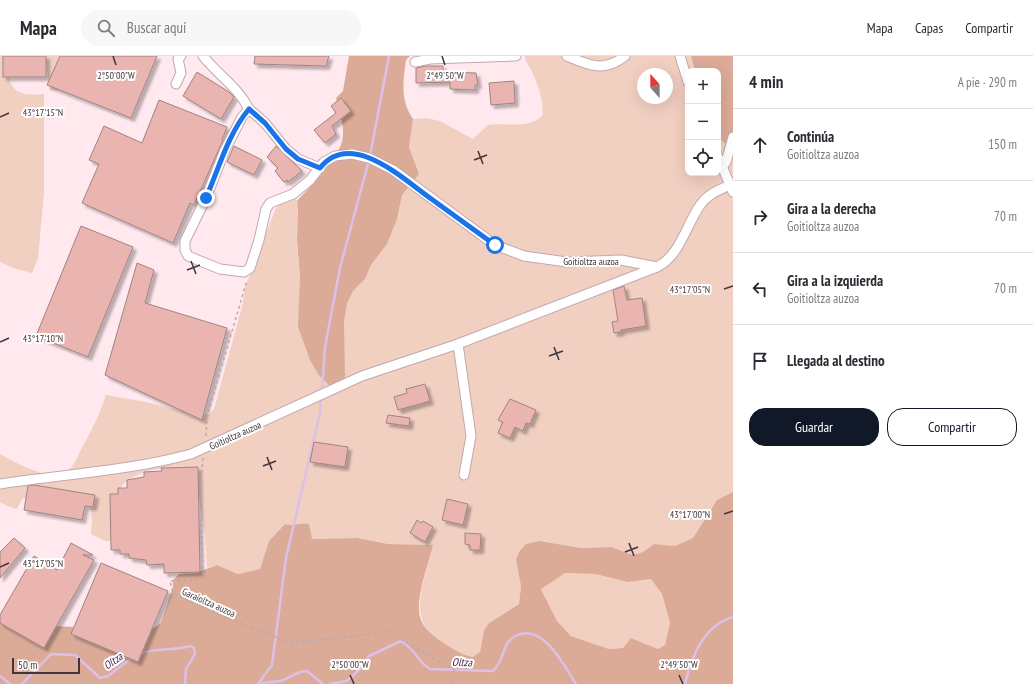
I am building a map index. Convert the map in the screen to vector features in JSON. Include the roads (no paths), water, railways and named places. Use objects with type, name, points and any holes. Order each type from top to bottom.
[{"type":"street","points":[[176,84],[181,73],[178,59],[181,56]]},
{"type":"street","points":[[203,56],[214,70],[242,96],[249,109],[265,123],[286,149],[298,159],[320,168]]},
{"type":"street","points":[[415,62],[430,58],[516,56]]},
{"type":"street","points":[[567,56],[590,66],[598,67],[618,62],[625,56]]},
{"type":"street","points":[[680,56],[685,72]]},
{"type":"street","name":"Goitioltza auzoa","points":[[249,109],[242,117],[225,150],[206,198],[185,241],[185,250],[188,256],[220,269],[244,272],[250,268],[259,240],[266,209],[270,203],[293,194],[310,180],[324,162],[335,156],[352,154],[369,158],[394,170],[495,245],[524,256],[567,262],[622,260],[658,267]]},
{"type":"street","points":[[722,167],[726,162],[733,137]]},
{"type":"street","name":"Goitioltza auzoa","points":[[0,484],[163,462],[191,454],[362,376],[458,344],[658,267],[672,256],[702,203],[711,194],[731,189],[722,167]]},
{"type":"street","points":[[458,344],[471,436],[464,475]]},
{"type":"waterway","points":[[370,156],[389,56]]},
{"type":"waterway","points":[[322,392],[325,347],[340,268],[369,160]]},
{"type":"waterway","points":[[258,684],[272,665],[286,558],[320,413],[321,397]]},
{"type":"waterway","name":"Oltza","points":[[685,684],[691,663],[700,643],[714,627],[733,617]]},
{"type":"waterway","name":"Oltza","points":[[330,684],[347,681],[359,670],[369,656],[401,641],[406,644],[425,666],[430,669],[493,671],[499,664],[505,648],[510,640],[521,634],[530,633],[538,636],[546,642],[560,659],[576,684]]},
{"type":"waterway","name":"Oltza","points":[[141,653],[153,650],[190,646],[194,648],[195,654],[186,669],[185,684]]},
{"type":"waterway","name":"Oltza","points":[[22,684],[51,654],[75,655],[100,678],[108,676],[133,657]]},
{"type":"waterway","name":"Oltza","points":[[261,684],[280,681],[303,671],[307,671],[323,684]]},
{"type":"waterway","name":"Oltza","points":[[0,676],[10,684]]}]
